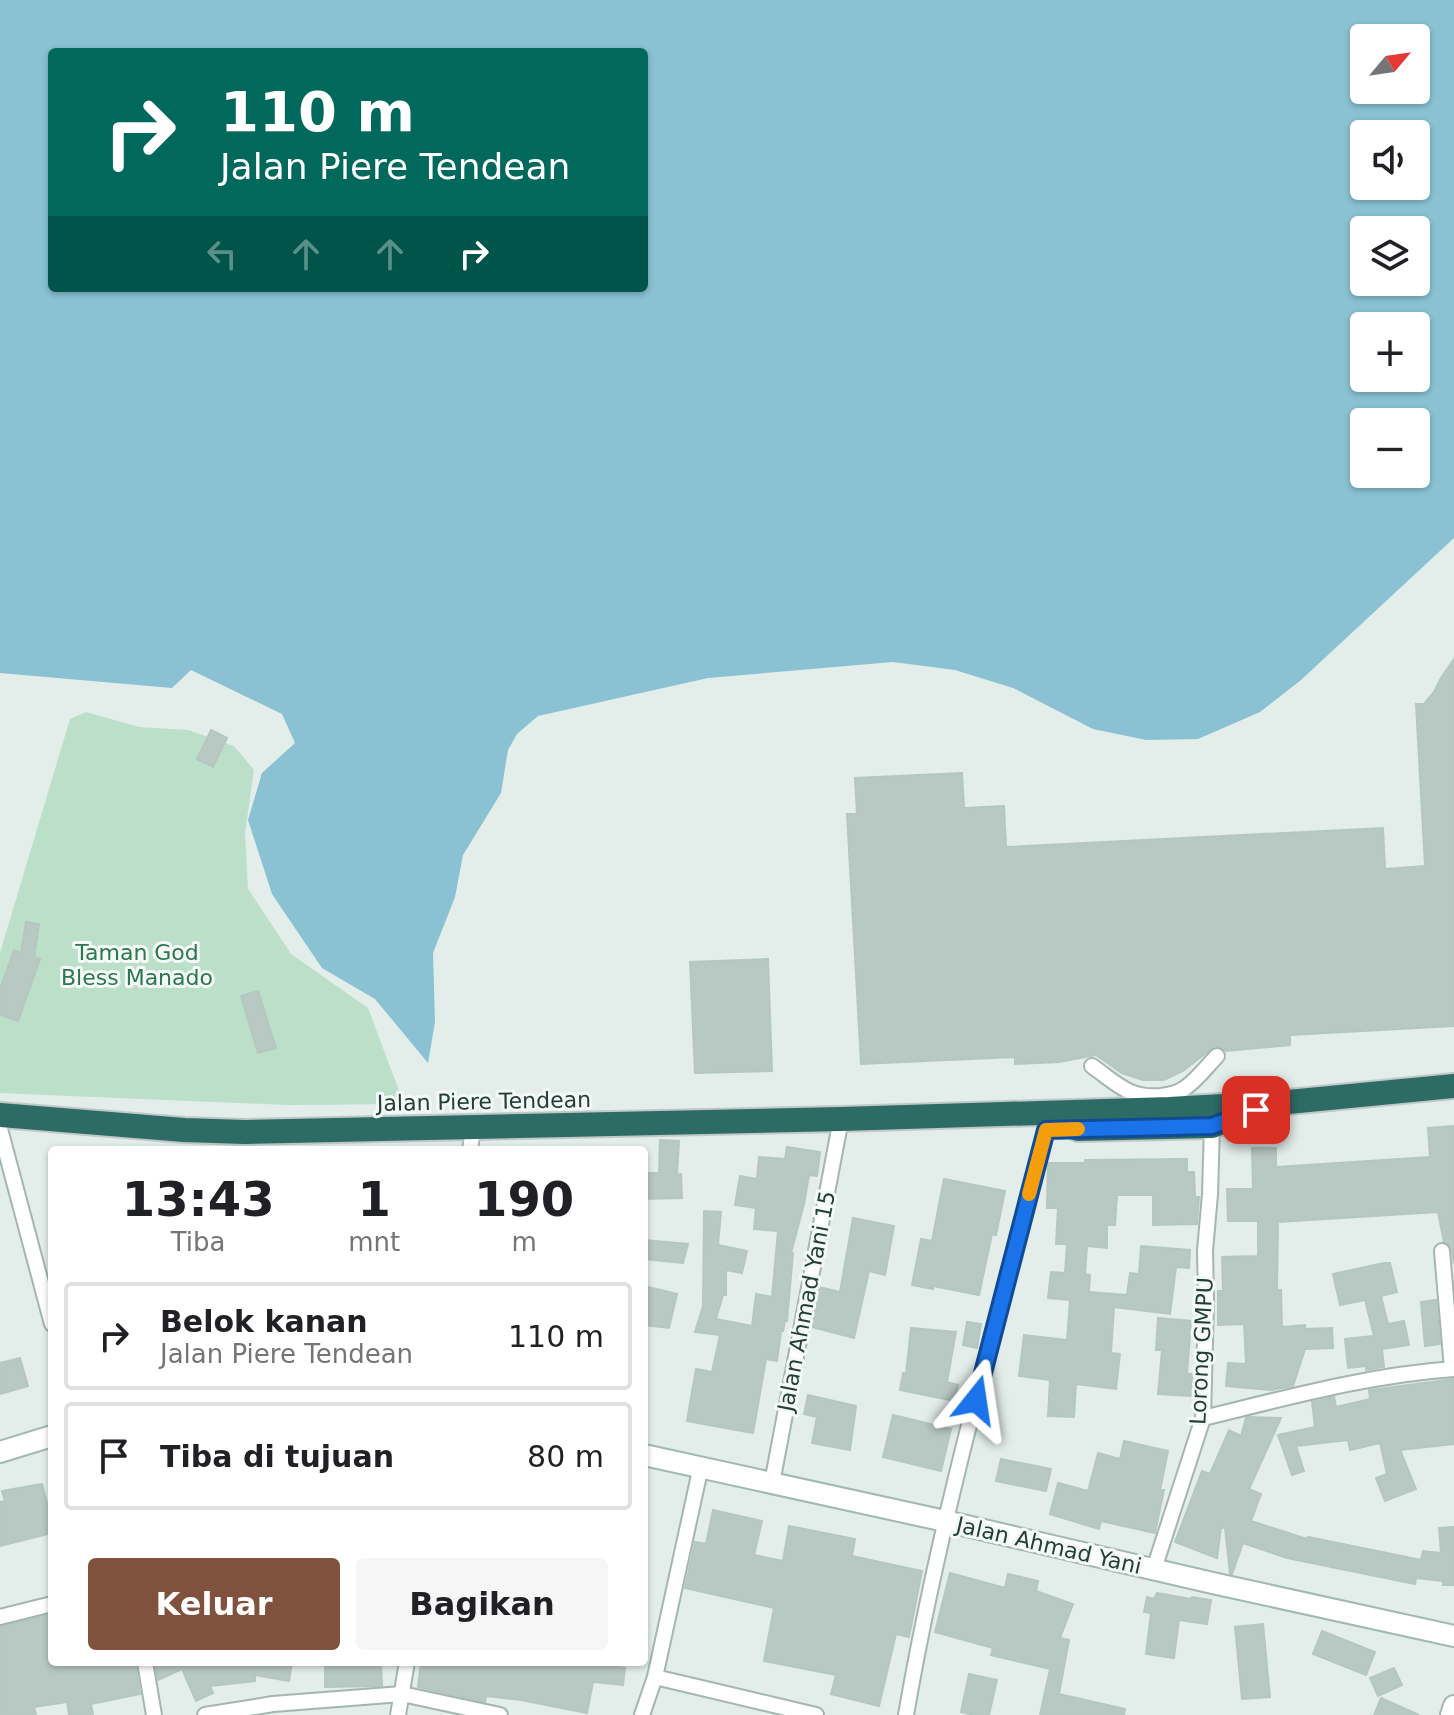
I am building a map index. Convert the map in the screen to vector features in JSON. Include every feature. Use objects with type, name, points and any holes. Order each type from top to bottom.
[{"type":"highway","points":[[1203,1107],[1454,1086]]},
{"type":"highway","name":"Jalan Piere Tendean","points":[[0,1115],[184,1130],[472,1139],[841,1119],[1203,1107]]},
{"type":"highway","name":"Jalan Piere Tendean","points":[[969,1114],[1046,1130],[1203,1107]]},
{"type":"main road","points":[[0,1452],[48,1437]]},
{"type":"main road","name":"Jalan Ahmad Yani","points":[[648,1456],[1454,1636]]},
{"type":"main road","points":[[1451,1715],[1454,1706]]},
{"type":"street","points":[[1092,1066],[1128,1092],[1151,1097],[1167,1095],[1203,1107],[1217,1056]]},
{"type":"street","points":[[1109,1111],[1128,1092]]},
{"type":"street","name":"Lorong GMPU","points":[[1154,1569],[1203,1418],[1205,1251],[1210,1194],[1203,1107]]},
{"type":"street","name":"Jalan Ahmad Yani 15","points":[[772,1483],[841,1119]]},
{"type":"street","points":[[0,1129],[48,1309]]},
{"type":"street","points":[[906,1715],[945,1521],[1046,1130]]},
{"type":"street","points":[[1203,1418],[1339,1385],[1453,1369],[1442,1251]]},
{"type":"street","points":[[642,1715],[655,1677],[701,1466]]},
{"type":"street","points":[[0,1617],[48,1605]]},
{"type":"street","points":[[146,1666],[154,1715]]},
{"type":"street","points":[[398,1715],[406,1666]]},
{"type":"street","points":[[655,1677],[816,1715]]},
{"type":"street","points":[[205,1715],[273,1704],[402,1694],[500,1715]]},
{"type":"green space","name":"Taman God Bless Manado","points":[[86,712],[139,727],[188,730],[234,746],[254,770],[245,833],[248,889],[291,954],[368,1008],[404,1104],[288,1105],[0,1093],[0,953],[70,719]]},
{"type":"water","points":[[0,0],[1454,0],[1454,538],[1301,680],[1260,712],[1198,739],[1146,740],[1093,729],[1013,688],[955,670],[893,662],[708,678],[538,716],[517,734],[508,750],[501,793],[463,855],[455,897],[433,953],[435,1022],[428,1063],[375,999],[322,968],[272,894],[248,820],[262,773],[295,743],[282,714],[191,670],[172,688],[0,673]]},
{"type":"building","points":[[1454,659],[1454,1026],[1290,1035],[1290,1045],[1226,1051],[1215,1046],[1183,1071],[1164,1080],[1143,1080],[1122,1073],[1096,1055],[1059,1062],[1015,1064],[1015,1057],[861,1064],[847,814],[857,814],[855,778],[962,773],[964,808],[1004,806],[1006,847],[1383,828],[1385,869],[1425,866],[1416,704],[1424,704]]},
{"type":"building","points":[[211,730],[227,738],[213,767],[197,759]]},
{"type":"building","points":[[26,922],[39,924],[34,957],[40,959],[18,1021],[0,1015],[0,989],[14,950],[21,953]]},
{"type":"building","points":[[768,959],[772,1071],[695,1073],[690,962]]},
{"type":"building","points":[[258,991],[276,1048],[258,1053],[241,996]]},
{"type":"building","points":[[1454,1126],[1454,1264],[1451,1246],[1444,1242],[1438,1212],[1278,1222],[1277,1290],[1281,1290],[1282,1327],[1305,1325],[1305,1329],[1332,1328],[1333,1348],[1306,1349],[1306,1346],[1293,1386],[1271,1390],[1226,1386],[1228,1363],[1246,1364],[1244,1324],[1218,1325],[1218,1291],[1223,1291],[1222,1257],[1258,1256],[1258,1221],[1228,1221],[1227,1189],[1253,1189],[1252,1148],[1276,1148],[1276,1167],[1430,1157],[1428,1128]]},
{"type":"building","points":[[660,1140],[679,1141],[677,1175],[681,1174],[682,1198],[648,1199],[648,1173],[659,1173]]},
{"type":"building","points":[[787,1147],[820,1152],[817,1176],[809,1175],[791,1253],[787,1321],[781,1331],[777,1361],[766,1359],[753,1433],[687,1421],[696,1369],[712,1372],[720,1335],[695,1332],[703,1306],[704,1211],[721,1212],[718,1245],[747,1251],[742,1273],[726,1270],[726,1295],[723,1295],[716,1319],[752,1326],[756,1294],[772,1297],[778,1231],[754,1229],[756,1208],[735,1205],[740,1176],[757,1179],[759,1157],[785,1159]]},
{"type":"building","points":[[1187,1159],[1187,1172],[1194,1172],[1195,1197],[1199,1197],[1197,1224],[1153,1225],[1153,1195],[1117,1195],[1115,1225],[1107,1225],[1107,1248],[1087,1246],[1085,1274],[1090,1275],[1089,1292],[1127,1295],[1130,1273],[1139,1274],[1141,1246],[1190,1250],[1189,1268],[1176,1267],[1170,1314],[1114,1307],[1111,1353],[1120,1354],[1116,1389],[1076,1384],[1074,1417],[1048,1416],[1050,1380],[1019,1376],[1024,1335],[1067,1340],[1070,1300],[1048,1298],[1051,1272],[1065,1273],[1067,1244],[1056,1244],[1058,1208],[1047,1208],[1048,1163]]},
{"type":"building","points":[[944,1179],[1005,1191],[979,1295],[912,1285],[921,1239],[932,1241]]},
{"type":"building","points":[[853,1218],[894,1226],[885,1275],[869,1271],[854,1338],[812,1327],[819,1287],[840,1292]]},
{"type":"building","points":[[648,1240],[688,1244],[683,1263],[648,1259]]},
{"type":"building","points":[[1390,1263],[1397,1292],[1381,1296],[1388,1324],[1404,1321],[1409,1345],[1382,1349],[1384,1367],[1366,1370],[1366,1366],[1348,1368],[1345,1339],[1374,1336],[1365,1300],[1340,1305],[1333,1274]]},
{"type":"building","points":[[648,1287],[677,1294],[669,1328],[648,1325]]},
{"type":"building","points":[[1436,1300],[1440,1344],[1425,1346],[1421,1302]]},
{"type":"building","points":[[1158,1318],[1191,1321],[1187,1374],[1193,1374],[1191,1396],[1158,1394],[1162,1350],[1156,1350]]},
{"type":"building","points":[[967,1322],[981,1324],[977,1348],[963,1345]]},
{"type":"building","points":[[911,1328],[956,1332],[947,1382],[958,1385],[955,1401],[900,1390],[903,1373],[906,1374]]},
{"type":"building","points":[[20,1358],[28,1386],[0,1394],[0,1363]]},
{"type":"building","points":[[1454,1379],[1454,1444],[1400,1450],[1416,1489],[1385,1501],[1376,1478],[1387,1474],[1380,1443],[1350,1450],[1348,1440],[1296,1446],[1304,1471],[1292,1475],[1278,1435],[1315,1427],[1312,1402],[1334,1397],[1336,1407],[1370,1399],[1369,1390]]},
{"type":"building","points":[[808,1395],[856,1406],[850,1450],[812,1443],[817,1417],[804,1414]]},
{"type":"building","points":[[893,1415],[951,1429],[941,1471],[883,1457]]},
{"type":"building","points":[[1248,1417],[1281,1418],[1249,1489],[1261,1494],[1251,1521],[1307,1539],[1421,1560],[1423,1551],[1441,1553],[1439,1528],[1454,1527],[1454,1585],[1416,1578],[1415,1584],[1287,1558],[1243,1543],[1230,1574],[1225,1528],[1221,1527],[1217,1558],[1175,1542],[1202,1471],[1210,1474],[1229,1430],[1241,1436]]},
{"type":"building","points":[[1124,1441],[1168,1451],[1155,1533],[1101,1521],[1099,1529],[1050,1514],[1058,1483],[1088,1491],[1098,1453],[1120,1459]]},
{"type":"building","points":[[1001,1459],[1051,1469],[1046,1491],[996,1481]]},
{"type":"building","points":[[42,1484],[48,1507],[48,1534],[0,1546],[0,1502],[5,1501],[2,1491]]},
{"type":"building","points":[[713,1510],[762,1521],[754,1555],[783,1561],[789,1526],[855,1539],[852,1556],[922,1571],[909,1637],[896,1634],[879,1706],[831,1694],[836,1675],[764,1661],[774,1608],[685,1588],[695,1542],[706,1544]]},
{"type":"building","points":[[950,1573],[1005,1588],[1008,1574],[1038,1581],[1036,1591],[1073,1604],[1060,1638],[1069,1640],[1059,1694],[1125,1709],[1124,1715],[1040,1715],[1050,1669],[991,1655],[993,1648],[935,1632]]},
{"type":"building","points":[[1157,1593],[1211,1600],[1207,1624],[1179,1620],[1174,1658],[1146,1654],[1151,1613],[1144,1612],[1147,1597],[1154,1599]]},
{"type":"building","points":[[48,1615],[48,1666],[136,1666],[140,1694],[91,1704],[93,1715],[69,1715],[67,1702],[34,1707],[36,1715],[0,1715],[0,1627]]},
{"type":"building","points":[[1263,1624],[1270,1697],[1242,1699],[1235,1627]]},
{"type":"building","points":[[1322,1631],[1375,1652],[1366,1675],[1313,1654]]},
{"type":"building","points":[[156,1666],[291,1666],[289,1681],[255,1675],[255,1681],[210,1686],[213,1693],[196,1701],[182,1669],[158,1680]]},
{"type":"building","points":[[325,1666],[381,1666],[382,1686],[325,1687]]},
{"type":"building","points":[[421,1666],[625,1668],[623,1685],[593,1682],[587,1713],[486,1696],[485,1702],[418,1687]]},
{"type":"building","points":[[1394,1668],[1402,1685],[1378,1696],[1370,1678]]},
{"type":"building","points":[[969,1674],[997,1680],[989,1715],[961,1712]]},
{"type":"building","points":[[1381,1698],[1419,1715],[1374,1715]]},
{"type":"slow traffic","points":[[1029,1194],[1046,1130],[1078,1129]]},
{"type":"route","points":[[976,1400],[1046,1130],[1212,1126],[1256,1110]]}]
